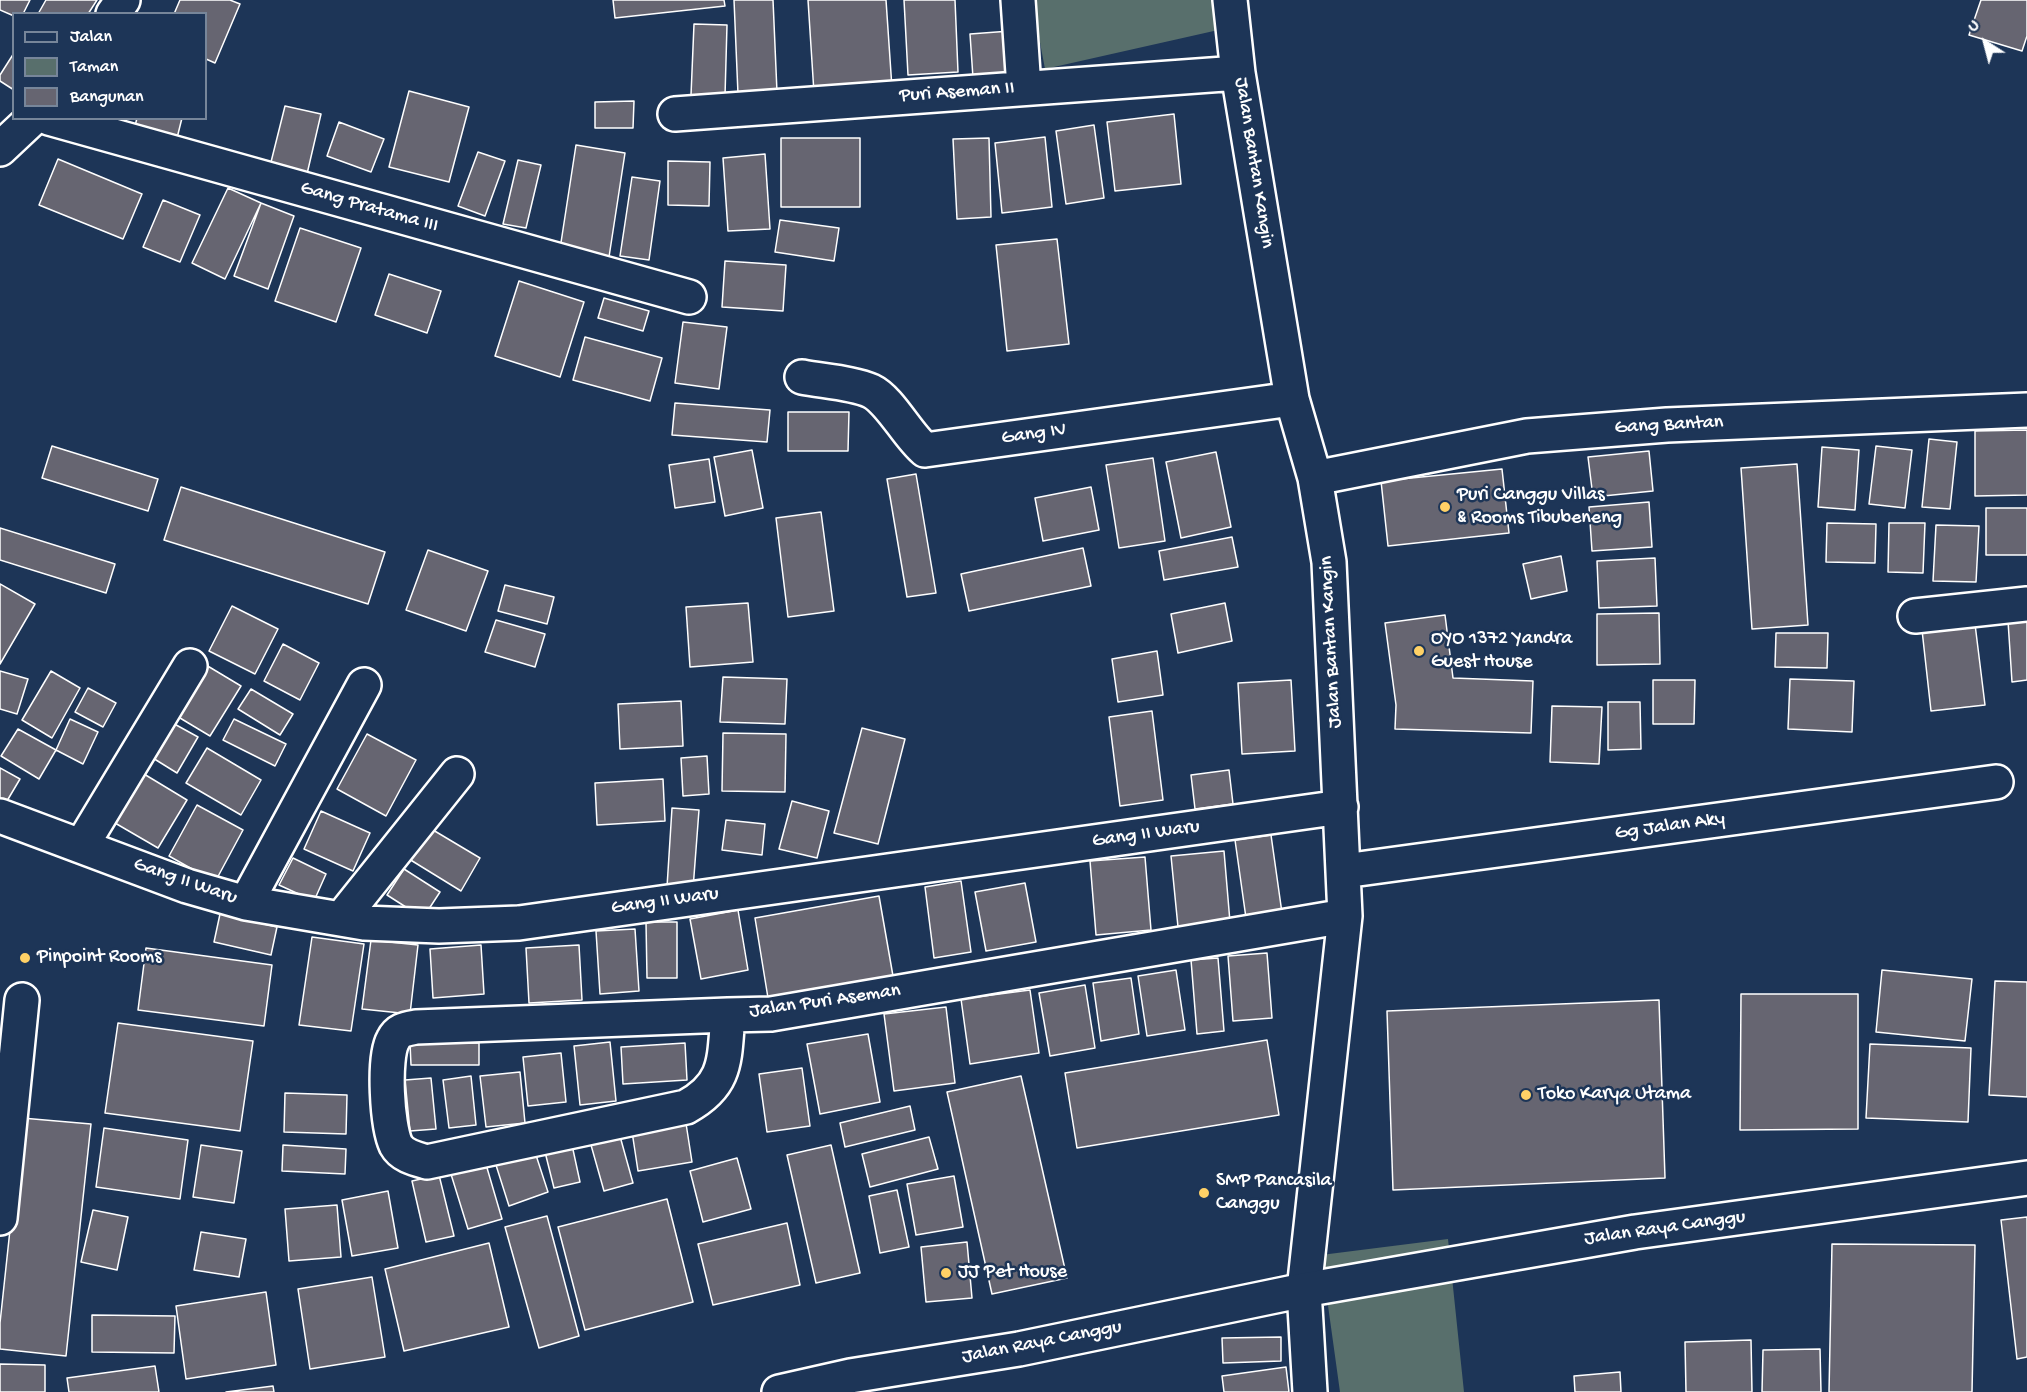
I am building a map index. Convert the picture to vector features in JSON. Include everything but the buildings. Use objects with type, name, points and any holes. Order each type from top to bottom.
[{"type":"street","points":[[1018,0],[1023,88]]},
{"type":"street","name":"Jalan Bantan Kangin","points":[[1230,0],[1238,73],[1292,399],[1315,478],[1329,562],[1346,916],[1304,1290]]},
{"type":"street","name":"Puri Aseman II","points":[[675,114],[1238,73]]},
{"type":"street","points":[[0,149],[31,120]]},
{"type":"street","name":"Gang Pratama III","points":[[56,120],[689,297]]},
{"type":"street","name":"Gang IV","points":[[802,377],[871,391],[882,399],[914,441],[925,450],[1292,399]]},
{"type":"street","name":"Gang Bantan","points":[[1315,478],[1527,436],[1667,425],[2027,410]]},
{"type":"street","points":[[1915,616],[2027,604]]},
{"type":"street","points":[[82,845],[190,666]]},
{"type":"street","points":[[246,903],[364,685]]},
{"type":"street","points":[[341,919],[457,774]]},
{"type":"street","name":"Gg Jalan Aky","points":[[1344,871],[1996,783]]},
{"type":"street","name":"Gang II Waru","points":[[0,816],[187,886],[246,903],[364,923],[439,926],[519,923],[1341,807]]},
{"type":"street","name":"Jalan Puri Aseman","points":[[728,1015],[724,1054],[716,1084],[702,1098],[686,1107],[427,1162],[411,1158],[396,1146],[392,1127],[387,1061],[393,1041],[401,1030],[416,1027],[728,1015],[771,1014],[1346,916]]},
{"type":"street","points":[[0,1218],[22,1000]]},
{"type":"street","name":"Jalan Raya Canggu","points":[[779,1392],[850,1376],[1018,1349],[1304,1290],[1635,1232],[2027,1178]]},
{"type":"street","points":[[1304,1290],[1310,1392]]},
{"type":"green space","points":[[1032,0],[1233,0],[1236,26],[1045,69]]},
{"type":"green space","points":[[1448,1239],[1464,1392],[1340,1392],[1321,1255]]},
{"type":"place","name":"Puri Canggu Villas & Rooms Tibubeneng","points":[[1445,507]]},
{"type":"place","name":"OYO 1372 Yandra Guest House","points":[[1419,651]]},
{"type":"place","name":"Pinpoint Rooms","points":[[25,958]]},
{"type":"place","name":"Toko Karya Utama","points":[[1526,1095]]},
{"type":"place","name":"SMP Pancasila Canggu","points":[[1204,1193]]},
{"type":"place","name":"JJ Pet House","points":[[946,1273]]}]
